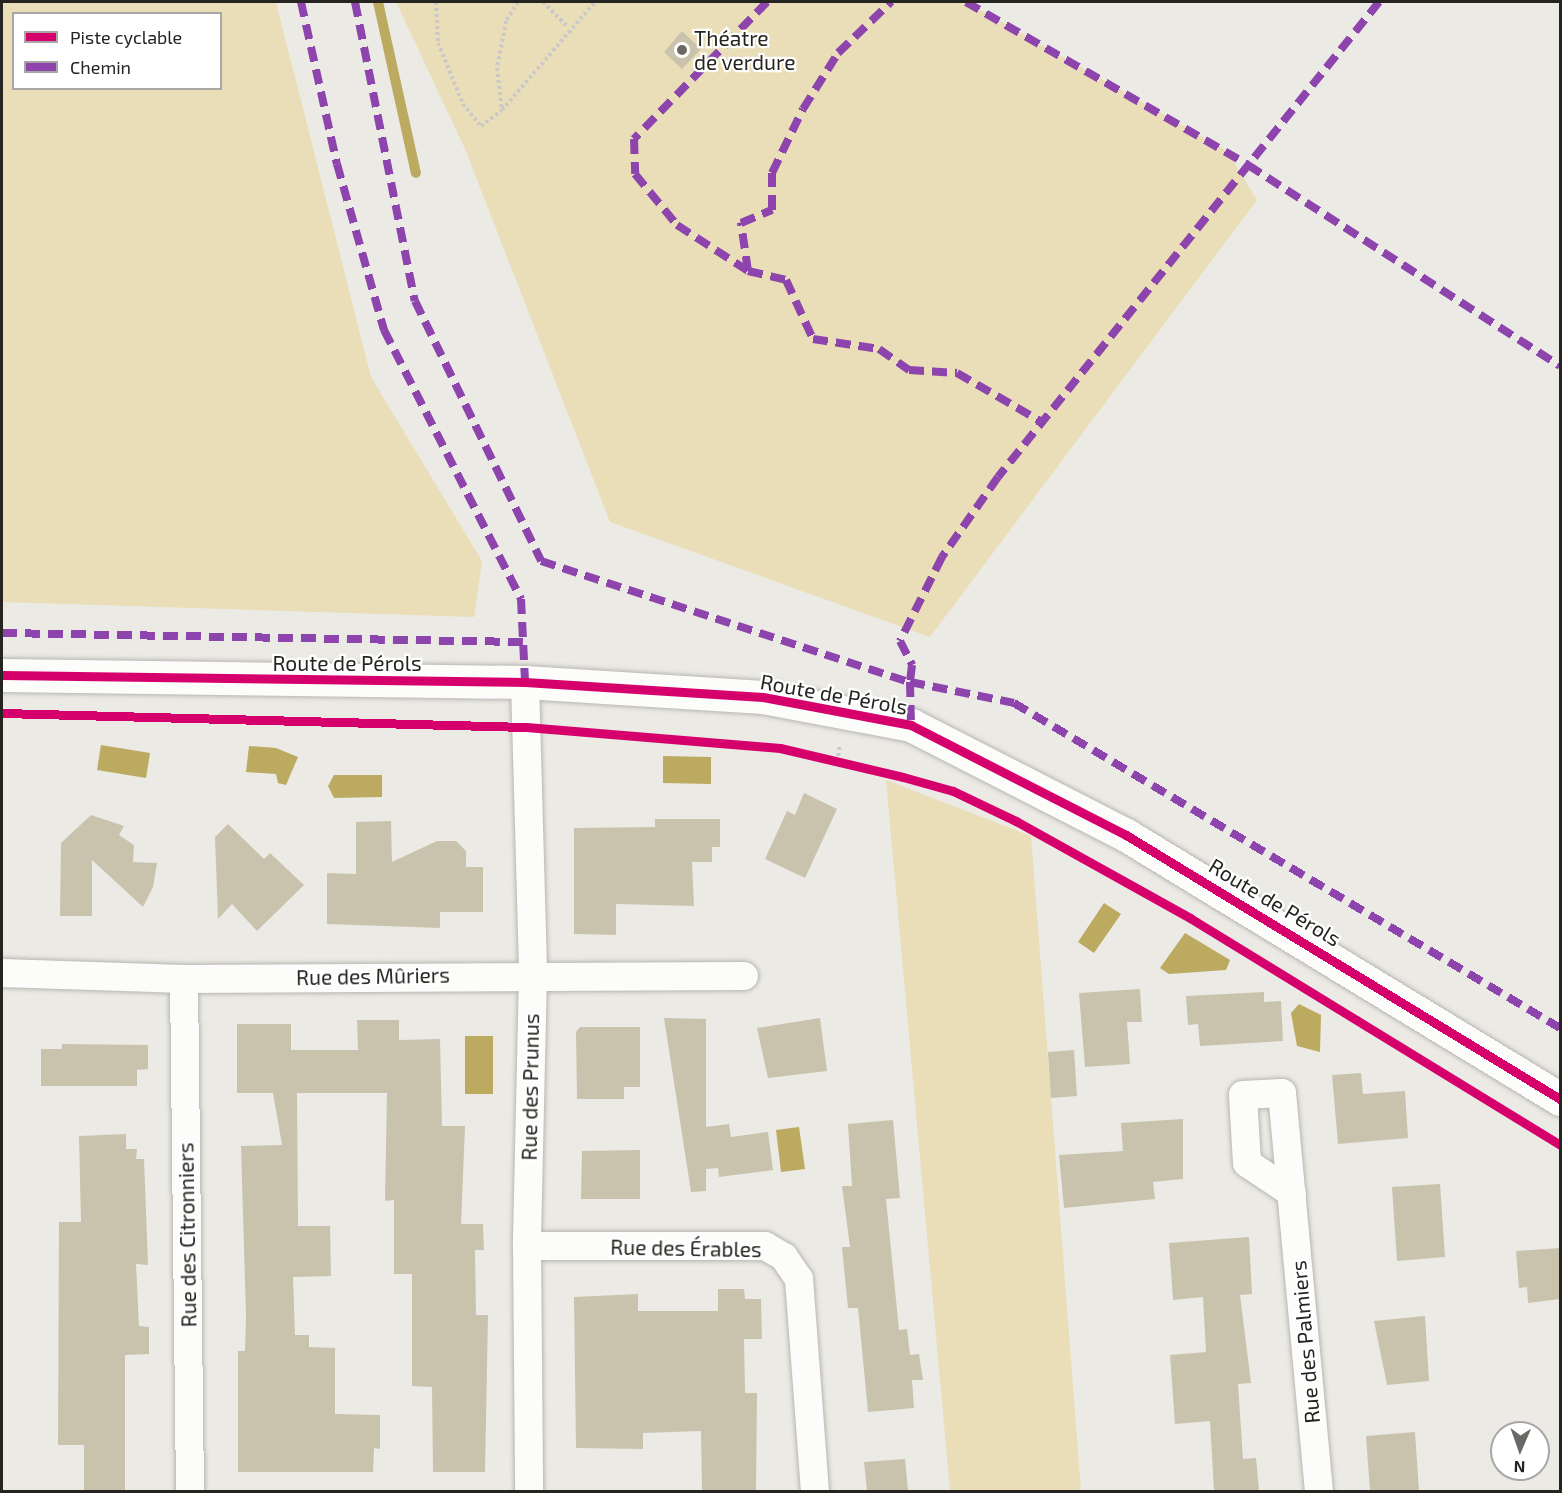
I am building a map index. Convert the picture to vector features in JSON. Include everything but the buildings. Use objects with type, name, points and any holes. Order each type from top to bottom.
[{"type":"street","name":"Route de Pérols","points":[[2,675],[525,682],[763,697],[911,725],[1126,835],[1560,1099]]},
{"type":"street","name":"Rue des Prunus","points":[[525,682],[533,974],[527,1246],[529,1491]]},
{"type":"street","name":"Rue des Mûriers","points":[[2,973],[184,979],[533,974],[744,976]]},
{"type":"street","name":"Rue des Citronniers","points":[[184,979],[189,1491]]},
{"type":"street","name":"Rue des Palmiers","points":[[1292,1193],[1318,1491]]},
{"type":"street","name":"Rue des Érables","points":[[527,1246],[765,1246],[784,1257],[799,1280],[815,1491]]},
{"type":"path","points":[[436,2],[438,43],[463,104],[481,126],[502,110],[568,27],[595,2]]},
{"type":"path","points":[[502,110],[497,68],[506,21],[518,2]]},
{"type":"path","points":[[543,2],[568,27]]},
{"type":"path","points":[[825,759],[848,764]]},
{"type":"shaded area","points":[[2,2],[276,2],[371,377],[482,561],[474,617],[2,602]]},
{"type":"shaded area","points":[[396,2],[967,2],[1226,150],[1257,200],[930,637],[610,522],[465,149]]},
{"type":"shaded area","points":[[101,745],[150,753],[146,778],[97,770]]},
{"type":"shaded area","points":[[249,746],[276,748],[298,757],[286,785],[278,783],[276,774],[246,772]]},
{"type":"shaded area","points":[[663,756],[711,757],[711,784],[663,783]]},
{"type":"shaded area","points":[[334,775],[382,775],[382,797],[334,798],[328,786]]},
{"type":"shaded area","points":[[886,780],[1031,836],[1081,1491],[950,1491]]},
{"type":"shaded area","points":[[1104,903],[1121,914],[1094,953],[1078,942]]},
{"type":"shaded area","points":[[1185,933],[1230,960],[1226,970],[1169,974],[1160,968]]},
{"type":"shaded area","points":[[1299,1004],[1321,1015],[1320,1052],[1297,1046],[1291,1013]]},
{"type":"shaded area","points":[[465,1036],[493,1036],[493,1094],[465,1094]]},
{"type":"shaded area","points":[[799,1127],[805,1169],[781,1172],[776,1130]]},
{"type":"waterway","points":[[378,2],[416,173]]},
{"type":"marked path","points":[[301,2],[337,164],[384,330],[521,599],[525,682]]},
{"type":"marked path","points":[[355,2],[415,301],[541,561],[910,682],[911,725]]},
{"type":"marked path","points":[[767,2],[634,139],[635,174],[677,225],[748,271],[786,280],[813,339],[879,349],[909,370],[957,373],[1042,422]]},
{"type":"marked path","points":[[748,271],[741,223],[772,210],[772,173],[803,109],[838,53],[891,2]]},
{"type":"marked path","points":[[966,2],[1248,165],[1560,366]]},
{"type":"marked path","points":[[1379,2],[998,477],[942,557],[900,641],[912,665],[910,682],[1014,703],[1560,1028]]},
{"type":"marked path","points":[[2,633],[525,642]]},
{"type":"cycle path","points":[[2,675],[525,682],[763,697],[911,725],[1126,835],[1560,1099]]},
{"type":"cycle path","points":[[2,713],[526,727],[780,748],[903,777],[953,791],[1016,821],[1190,918],[1560,1145]]},
{"type":"place","name":"Théatre de verdure","points":[[682,50]]}]
